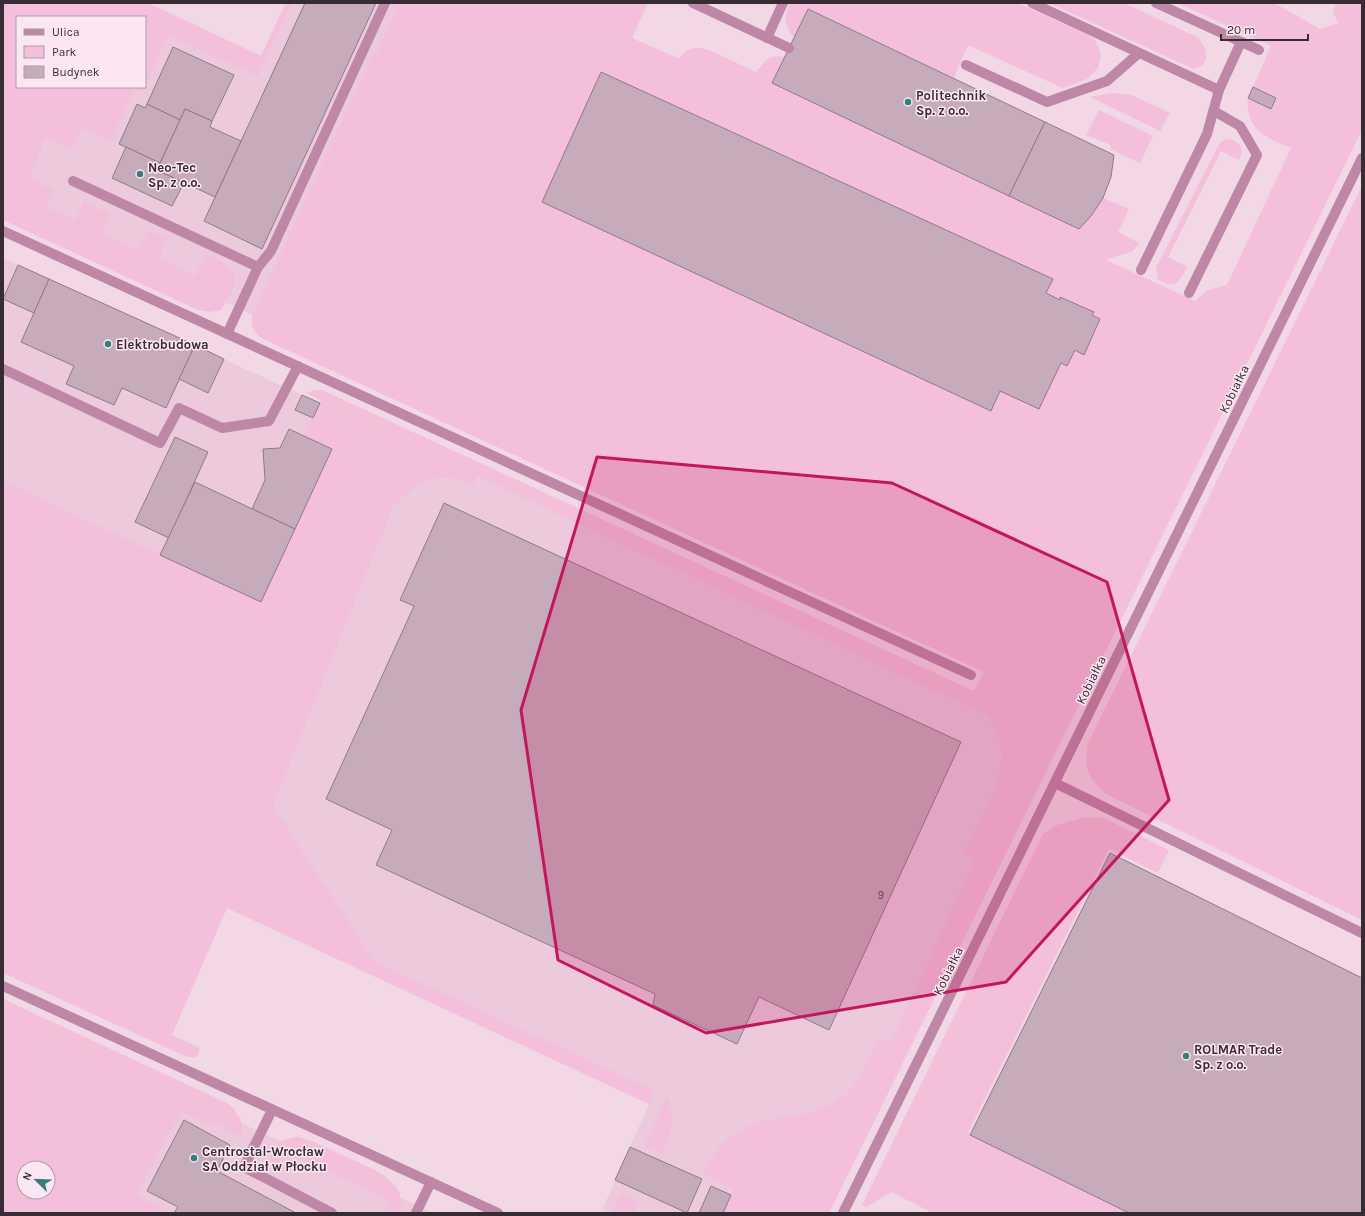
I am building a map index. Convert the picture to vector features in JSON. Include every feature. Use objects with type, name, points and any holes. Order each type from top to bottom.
[{"type":"street","points":[[227,334],[258,267],[271,251],[385,3]]},
{"type":"street","points":[[693,3],[789,48]]},
{"type":"street","points":[[767,38],[783,3]]},
{"type":"street","points":[[1032,3],[1219,90]]},
{"type":"street","points":[[1156,3],[1259,50]]},
{"type":"street","points":[[1141,270],[1207,134],[1219,90],[1241,42]]},
{"type":"street","points":[[966,65],[1047,102],[1107,81],[1139,53]]},
{"type":"street","points":[[1188,293],[1257,156],[1240,126],[1214,111]]},
{"type":"street","name":"Kobiałka","points":[[843,1213],[1362,158]]},
{"type":"street","points":[[73,181],[258,267]]},
{"type":"street","points":[[3,231],[971,675]]},
{"type":"street","points":[[3,369],[160,443],[179,408],[222,428],[269,421],[298,366]]},
{"type":"street","points":[[1055,783],[1362,934]]},
{"type":"street","points":[[3,986],[498,1213]]},
{"type":"street","points":[[272,1110],[244,1167],[332,1213]]},
{"type":"street","points":[[416,1213],[431,1182]]},
{"type":"highlighted area","points":[[597,457],[892,483],[1107,582],[1169,800],[1006,982],[706,1033],[558,960],[521,710]]},
{"type":"shaded area","points":[[3,3],[148,3],[261,56],[286,3],[404,3],[259,318],[3,200]]},
{"type":"shaded area","points":[[3,258],[302,395],[362,420],[269,625],[3,503]]},
{"type":"shaded area","points":[[413,446],[1007,721],[1021,783],[809,1213],[609,1213],[602,1210],[649,1104],[226,907]]},
{"type":"shaded area","points":[[3,1014],[280,1141],[433,1213],[3,1213]]},
{"type":"green space","points":[[3,3],[148,3],[261,56],[286,3],[292,3],[258,76],[168,36],[146,84],[146,16],[16,16],[16,88],[144,88],[142,92],[134,89],[111,141],[82,128],[72,149],[46,138],[29,178],[54,190],[46,207],[75,220],[84,202],[110,214],[101,234],[139,250],[148,230],[167,239],[159,259],[195,276],[206,254],[227,265],[235,276],[235,282],[228,299],[221,310],[210,312],[198,310],[3,220]]},
{"type":"green space","points":[[395,3],[648,3],[632,38],[679,59],[685,52],[697,48],[718,54],[756,72],[768,59],[780,56],[785,57],[1078,229],[1091,216],[1103,198],[1129,209],[1118,232],[1139,243],[1133,251],[1106,260],[1195,301],[1208,290],[1227,285],[1291,148],[1265,136],[1259,131],[1250,118],[1248,109],[1248,98],[1271,109],[1276,99],[1253,87],[1271,46],[1178,3],[1276,4],[1320,29],[1338,23],[1333,12],[1336,3],[1362,3],[1362,130],[829,1213],[723,1213],[733,1189],[702,1174],[719,1148],[742,1129],[762,1121],[816,1110],[838,1100],[854,1086],[868,1062],[879,1037],[891,1042],[975,860],[963,854],[989,804],[1001,769],[1001,751],[998,734],[988,716],[477,476],[473,486],[458,480],[437,478],[421,484],[413,489],[393,507],[273,806],[375,962],[656,1091],[649,1104],[227,908],[172,1035],[200,1048],[198,1055],[193,1058],[185,1056],[3,973],[3,481],[261,602],[332,449],[304,436],[321,401],[307,393],[314,390],[322,390],[974,691],[984,672],[261,338],[256,333],[252,325],[252,315],[372,55],[377,53],[396,11],[394,6]]},
{"type":"green space","points":[[790,3],[1018,3],[1092,37],[1096,41],[1101,55],[1098,68],[1087,79],[1063,88],[968,45],[954,78],[808,9],[794,37],[788,29],[786,21]]},
{"type":"green space","points":[[1049,3],[1124,3],[1199,38],[1206,51],[1206,58],[1203,65],[1194,69]]},
{"type":"green space","points":[[1112,93],[1132,95],[1170,113],[1160,131],[1090,97]]},
{"type":"green space","points":[[1099,110],[1153,136],[1140,163],[1110,149],[1111,145],[1086,135]]},
{"type":"green space","points":[[1228,139],[1238,143],[1242,152],[1241,156],[1239,160],[1221,151],[1168,257],[1187,267],[1179,281],[1173,284],[1164,283],[1158,280],[1156,268],[1218,146],[1222,141]]},
{"type":"green space","points":[[1362,186],[1362,920],[1106,794],[1095,783],[1088,772],[1086,759],[1088,743]]},
{"type":"green space","points":[[1085,817],[1104,818],[1169,850],[1158,873],[1109,849],[968,1133],[1129,1213],[933,1213],[891,1192],[867,1207],[862,1205],[1043,834],[1057,825]]},
{"type":"green space","points":[[3,999],[229,1104],[235,1111],[240,1119],[242,1127],[241,1137],[213,1122],[211,1126],[181,1111],[136,1195],[170,1213],[3,1213]]},
{"type":"green space","points":[[667,1097],[672,1112],[672,1126],[662,1154],[644,1146]]},
{"type":"green space","points":[[299,1137],[312,1141],[377,1171],[388,1179],[397,1188],[400,1194],[401,1199],[398,1213],[384,1213],[390,1201],[286,1152],[278,1170],[271,1164],[270,1159],[274,1149],[284,1140]]},
{"type":"green space","points":[[621,1194],[639,1203],[634,1213],[612,1213]]},
{"type":"building","points":[[305,3],[376,3],[262,249],[204,221]]},
{"type":"building","name":"Politechnik Sp. z o.o.","points":[[808,9],[1045,122],[1009,196],[772,83]]},
{"type":"building","points":[[173,47],[234,75],[212,121],[185,109],[180,120],[147,104]]},
{"type":"building","points":[[601,72],[1053,279],[1046,293],[1060,300],[1060,297],[1094,312],[1092,315],[1100,319],[1084,355],[1075,350],[1067,366],[1061,363],[1039,409],[1000,391],[991,411],[542,202]]},
{"type":"building","points":[[1253,87],[1276,98],[1271,109],[1248,98]]},
{"type":"building","points":[[137,104],[145,108],[147,104],[180,120],[160,163],[119,144]]},
{"type":"building","points":[[185,109],[212,121],[210,127],[241,141],[215,197],[157,170]]},
{"type":"building","points":[[1045,122],[1114,155],[1111,177],[1103,198],[1091,216],[1079,229],[1009,196]]},
{"type":"building","name":"Neo-Tec Sp. z o.o.","points":[[126,147],[160,163],[157,170],[184,183],[172,206],[112,178]]},
{"type":"building","points":[[18,265],[49,279],[34,313],[3,299]]},
{"type":"building","name":"Elektrobudowa","points":[[49,279],[195,345],[166,408],[122,388],[114,405],[66,384],[74,366],[21,342]]},
{"type":"building","points":[[195,345],[224,359],[208,393],[179,379]]},
{"type":"building","points":[[302,395],[320,403],[313,418],[295,410]]},
{"type":"building","points":[[289,429],[332,449],[295,529],[252,509],[265,480],[263,449],[280,448]]},
{"type":"building","points":[[175,437],[208,452],[169,538],[135,522]]},
{"type":"building","points":[[195,482],[295,529],[261,602],[160,555]]},
{"type":"building","points":[[444,503],[961,742],[829,1030],[759,997],[737,1044],[653,1005],[655,994],[376,865],[392,830],[326,799],[414,606],[400,600]]},
{"type":"building","name":"ROLMAR Trade Sp. z o.o.","points":[[1110,853],[1362,978],[1362,1213],[1129,1213],[970,1135]]},
{"type":"building","name":"Centrostal-Wrocław SA Oddział w Płocku","points":[[184,1120],[230,1145],[217,1171],[296,1213],[174,1213],[178,1207],[147,1191]]},
{"type":"building","points":[[630,1147],[702,1179],[687,1213],[615,1180]]},
{"type":"building","points":[[711,1186],[731,1195],[723,1213],[699,1213]]},
{"type":"place","name":"Politechnik Sp. z o.o.","points":[[908,102]]},
{"type":"place","name":"Neo-Tec Sp. z o.o.","points":[[140,174]]},
{"type":"place","name":"Elektrobudowa","points":[[108,344]]},
{"type":"place","name":"ROLMAR Trade Sp. z o.o.","points":[[1186,1056]]},
{"type":"place","name":"Centrostal-Wrocław SA Oddział w Płocku","points":[[194,1158]]}]
